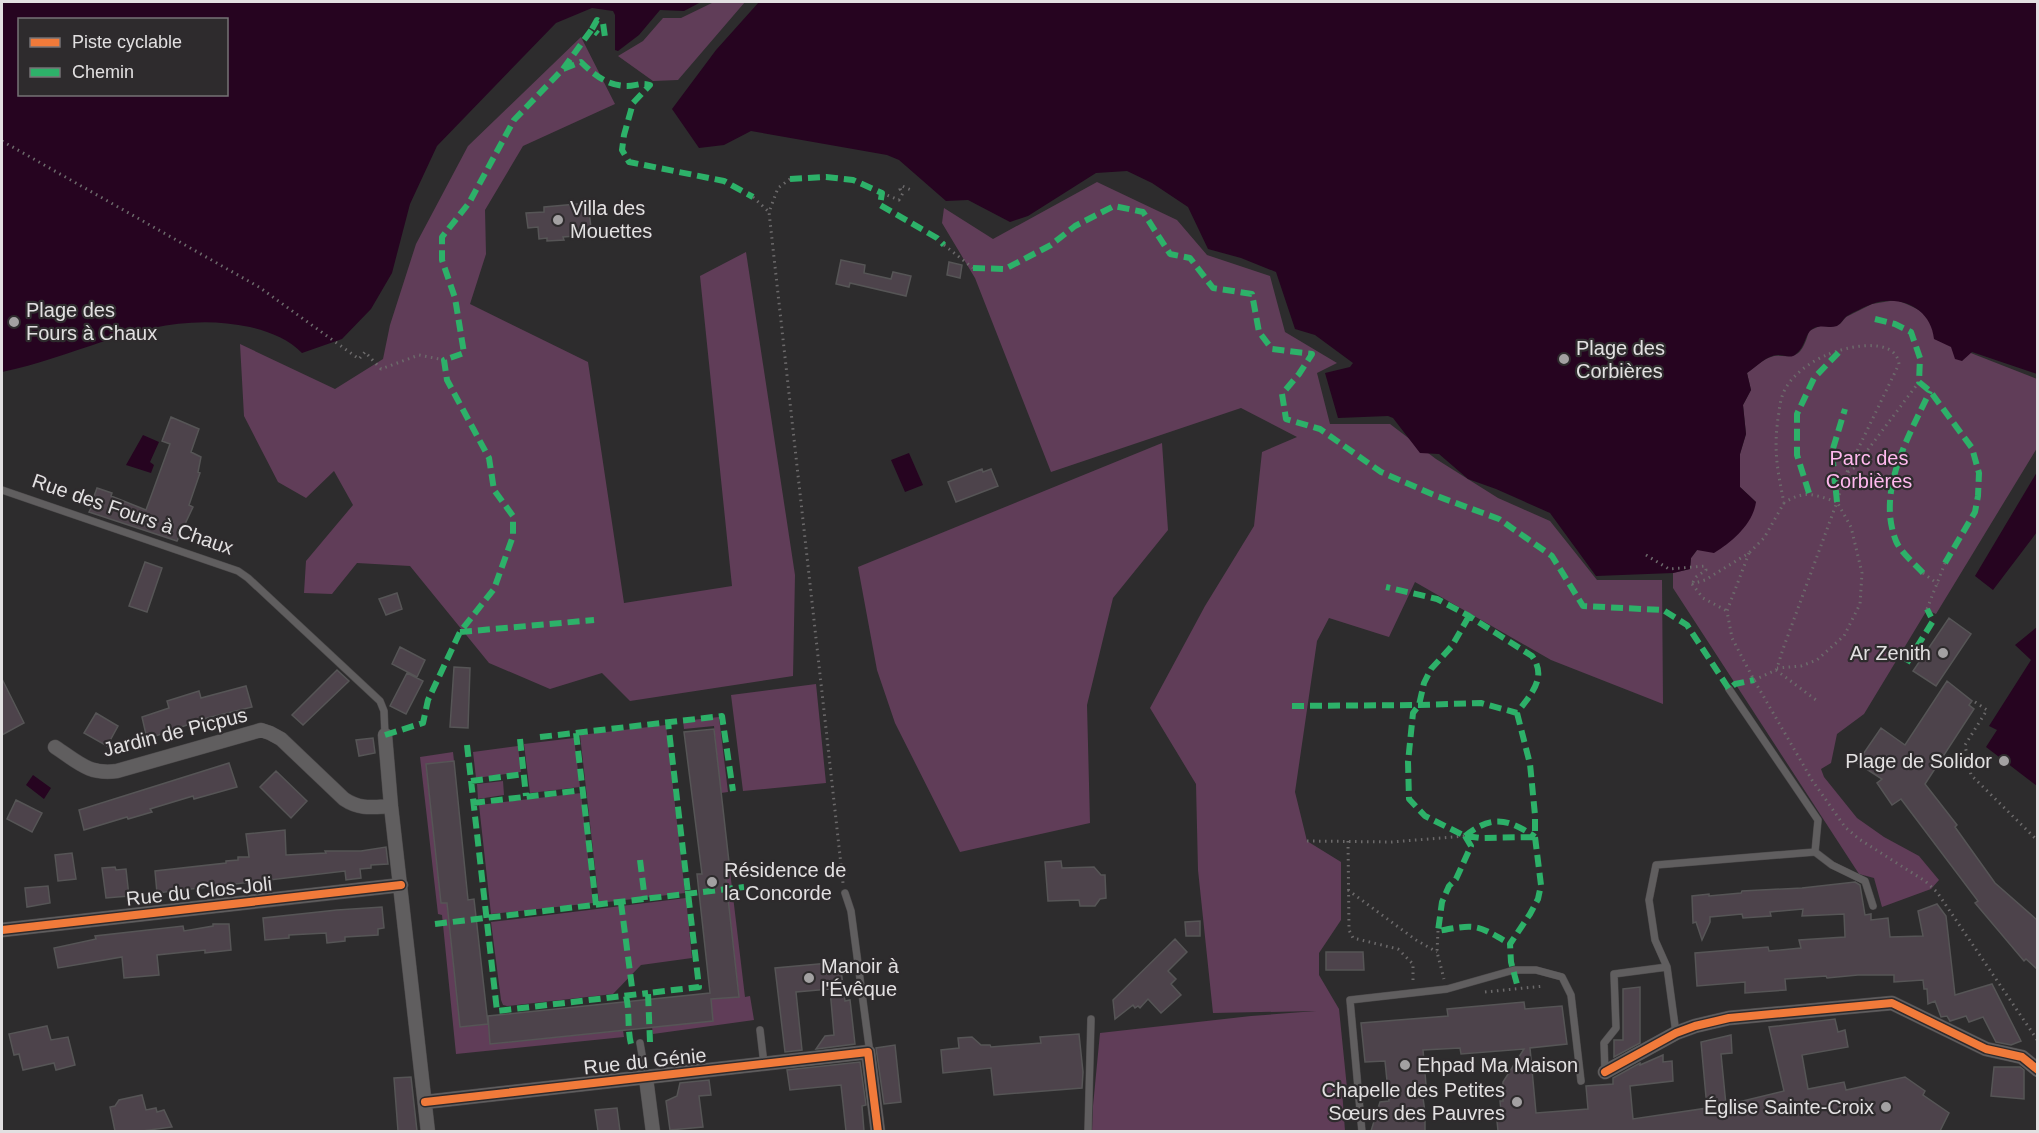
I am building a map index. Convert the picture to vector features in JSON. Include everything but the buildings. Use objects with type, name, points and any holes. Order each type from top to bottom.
[{"type":"street","name":"Jardin de Picpus","points":[[55,747],[90,769],[103,773],[261,730],[281,739],[353,805],[391,806]]},
{"type":"street","name":"Rue des Fours à Chaux","points":[[385,735],[428,1131]]},
{"type":"street","name":"Rue du Clos-Joli","points":[[2,930],[401,885]]},
{"type":"street","points":[[1605,1072],[1676,1033],[1695,1026],[1729,1018],[1892,1003],[1986,1048],[2022,1057],[2037,1070]]},
{"type":"street","name":"Rue du Génie","points":[[425,1102],[868,1052]]},
{"type":"street","points":[[868,1052],[878,1131]]},
{"type":"street","points":[[646,1078],[653,1131]]},
{"type":"lane","name":"Rue des Fours à Chaux","points":[[2,490],[238,571],[380,702],[384,711],[385,735]]},
{"type":"lane","points":[[1729,689],[1818,820],[1815,852]]},
{"type":"lane","points":[[1676,1033],[1667,967],[1655,940],[1649,900],[1656,866],[1815,852],[1839,869],[1865,881],[1873,906]]},
{"type":"lane","points":[[844,893],[851,911],[868,1035],[868,1052]]},
{"type":"lane","points":[[1605,1072],[1604,1043],[1616,1028],[1614,974],[1667,967]]},
{"type":"lane","points":[[1362,1131],[1350,999],[1447,989],[1514,970],[1536,970],[1562,977],[1571,994],[1581,1081]]},
{"type":"lane","points":[[1088,1131],[1091,1019]]},
{"type":"lane","points":[[760,1030],[764,1064]]},
{"type":"lane","points":[[640,1043],[646,1078]]},
{"type":"path","points":[[2,141],[260,287],[359,359],[365,352],[381,369],[419,355],[444,360]]},
{"type":"path","points":[[789,179],[778,188],[769,212],[844,893]]},
{"type":"path","points":[[882,193],[899,200],[903,193],[900,189],[902,186],[911,190]]},
{"type":"path","points":[[753,197],[769,212]]},
{"type":"path","points":[[944,245],[973,268]]},
{"type":"path","points":[[1776,669],[1847,473],[1899,364],[1894,352],[1881,347],[1856,345],[1825,355],[1795,375],[1786,387],[1781,400],[1775,451],[1784,503]]},
{"type":"path","points":[[1847,473],[1854,468],[1919,382]]},
{"type":"path","points":[[1692,584],[1705,580],[1749,554],[1764,538],[1784,503],[1795,496],[1809,493],[1837,502],[1851,528],[1862,573],[1860,604],[1844,636],[1817,660],[1801,666],[1776,669],[1754,680]]},
{"type":"path","points":[[1749,554],[1727,610],[1732,638],[1812,780],[1845,827],[1858,839],[1925,881],[1937,892],[2037,1041]]},
{"type":"path","points":[[1646,555],[1669,569],[1705,566],[1706,570],[1696,577],[1692,584]]},
{"type":"path","points":[[1927,609],[1945,563]]},
{"type":"path","points":[[1923,573],[1938,584]]},
{"type":"path","points":[[1692,584],[1703,598],[1727,610]]},
{"type":"path","points":[[1776,669],[1816,700]]},
{"type":"path","points":[[1975,702],[1987,710],[1965,745],[1971,775],[2037,841]]},
{"type":"path","points":[[1307,841],[1392,842],[1465,836]]},
{"type":"path","points":[[1348,841],[1349,930],[1353,938],[1362,942],[1382,944],[1398,949],[1413,964],[1413,993]]},
{"type":"path","points":[[1348,890],[1416,940],[1437,952]]},
{"type":"path","points":[[1438,931],[1437,952],[1447,989]]},
{"type":"path","points":[[1476,991],[1551,986],[1571,994]]},
{"type":"green space","points":[[714,2],[745,2],[678,80],[653,81],[618,56],[643,41],[663,18],[681,18]]},
{"type":"green space","points":[[581,37],[615,104],[523,146],[485,210],[486,254],[470,304],[588,362],[624,603],[732,586],[700,276],[746,252],[795,575],[793,676],[630,701],[602,673],[550,689],[489,663],[410,566],[357,563],[332,594],[304,593],[306,561],[353,505],[334,471],[306,498],[278,482],[244,416],[240,344],[335,389],[383,359],[390,325],[416,244],[468,146]]},
{"type":"green space","points":[[1097,182],[1177,220],[1207,255],[1270,276],[1285,332],[1337,363],[1317,373],[1330,424],[1390,424],[1436,459],[1498,498],[1550,521],[1597,580],[1662,580],[1663,704],[1551,660],[1415,582],[1389,637],[1329,618],[1317,641],[1295,792],[1307,841],[1341,862],[1341,920],[1319,953],[1319,975],[1339,1009],[1347,1088],[1342,1090],[1345,1131],[1092,1131],[1100,1033],[1316,1011],[1213,1013],[1198,870],[1196,784],[1150,708],[1205,606],[1254,526],[1262,452],[1297,437],[1241,408],[1051,472],[975,278],[942,223],[944,208],[993,239]]},
{"type":"green space","name":"Parc des Corbières","points":[[1896,300],[1917,309],[1927,317],[1935,339],[2037,379],[2037,448],[1936,614],[1927,610],[1864,714],[1837,734],[1831,763],[1821,769],[1824,777],[1857,818],[1884,837],[1919,856],[1939,880],[1931,889],[1882,907],[1874,878],[1859,874],[1673,588],[1673,573],[1690,569],[1691,558],[1697,550],[1756,502],[1740,487],[1740,454],[1746,434],[1743,405],[1751,390],[1747,373],[1771,357],[1798,354],[1809,331],[1822,325],[1829,327],[1840,324],[1846,317],[1872,304]]},
{"type":"green space","points":[[1162,443],[1168,530],[1113,598],[1087,705],[1090,823],[960,852],[895,723],[877,670],[858,567]]},
{"type":"green space","points":[[816,684],[826,783],[743,791],[731,695]]},
{"type":"green space","points":[[719,717],[728,792],[721,793],[714,726],[684,729],[683,721]]},
{"type":"green space","points":[[666,725],[685,893],[599,903],[580,735]]},
{"type":"green space","points":[[574,738],[580,787],[530,793],[524,744]]},
{"type":"green space","points":[[518,746],[521,772],[476,778],[473,752]]},
{"type":"green space","points":[[453,752],[454,761],[426,764],[441,903],[447,903],[460,1027],[489,1024],[491,1044],[623,1030],[624,1037],[456,1054],[442,915],[438,914],[420,757]]},
{"type":"green space","points":[[503,781],[504,795],[478,799],[477,784]]},
{"type":"green space","points":[[581,793],[593,903],[491,914],[479,805]]},
{"type":"green space","points":[[725,871],[730,871],[745,997],[750,996],[754,1020],[653,1034],[652,1027],[711,999],[739,996]]},
{"type":"green space","points":[[686,898],[692,958],[641,965],[613,994],[503,1005],[491,922]]},
{"type":"shaded area","points":[[2,2],[701,2],[684,11],[660,10],[639,35],[618,51],[615,50],[613,11],[592,8],[556,23],[437,146],[410,204],[392,273],[371,309],[342,339],[302,353],[271,333],[250,327],[216,322],[184,323],[123,335],[2,372]]},
{"type":"shaded area","points":[[759,2],[2037,2],[2037,374],[1972,352],[1962,361],[1955,359],[1951,347],[1934,339],[1927,319],[1912,306],[1903,303],[1883,301],[1872,304],[1847,316],[1837,326],[1813,329],[1794,355],[1770,357],[1747,373],[1751,390],[1743,405],[1746,434],[1740,454],[1740,487],[1756,502],[1751,518],[1741,532],[1714,553],[1697,550],[1691,558],[1690,569],[1673,573],[1596,576],[1550,513],[1468,479],[1439,454],[1420,453],[1393,418],[1388,416],[1338,418],[1325,373],[1350,367],[1353,363],[1315,335],[1295,329],[1276,272],[1241,258],[1208,249],[1188,207],[1152,183],[1127,171],[1096,173],[1028,216],[1010,222],[968,200],[946,201],[899,160],[887,155],[751,131],[724,145],[699,148],[672,109],[716,50]]},
{"type":"shaded area","points":[[143,435],[159,442],[150,462],[154,465],[151,473],[126,465]]},
{"type":"shaded area","points":[[909,453],[923,485],[905,492],[891,460]]},
{"type":"shaded area","points":[[2037,472],[2037,532],[1993,590],[1975,576]]},
{"type":"shaded area","points":[[2037,627],[2037,786],[1986,747],[1997,730],[1989,726],[2031,660],[2015,645]]},
{"type":"shaded area","points":[[33,775],[51,788],[44,799],[26,785]]},
{"type":"marked path","points":[[592,29],[597,20],[603,23],[605,37]]},
{"type":"marked path","points":[[563,69],[592,29],[598,34]]},
{"type":"marked path","points":[[385,735],[423,723],[428,700],[460,632],[494,589],[513,536],[513,516],[494,490],[489,458],[447,380],[444,360],[464,353],[455,298],[442,260],[442,237],[469,203],[514,120],[563,69],[581,62],[608,82],[620,86],[650,85],[633,103],[624,135],[622,150],[629,162],[724,181],[753,197]]},
{"type":"marked path","points":[[790,179],[826,177],[853,180],[882,193],[880,205],[937,238],[944,245]]},
{"type":"marked path","points":[[973,268],[1005,269],[1051,245],[1075,226],[1114,206],[1143,212],[1170,254],[1190,258],[1213,288],[1252,294],[1259,332],[1272,349],[1312,354],[1282,394],[1286,419],[1320,429],[1381,472],[1499,519],[1552,556],[1583,606],[1663,610],[1687,625],[1729,689],[1735,684],[1754,680]]},
{"type":"marked path","points":[[1875,319],[1895,324],[1911,332],[1920,358],[1919,382],[1930,391],[1972,448],[1979,473],[1975,512],[1945,563]]},
{"type":"marked path","points":[[1809,493],[1797,455],[1797,414],[1814,378],[1841,350]]},
{"type":"marked path","points":[[1923,573],[1896,541],[1891,522],[1890,503],[1892,483],[1898,464],[1930,391]]},
{"type":"marked path","points":[[1837,502],[1832,452],[1845,409]]},
{"type":"marked path","points":[[1292,706],[1481,703],[1517,713],[1532,693],[1538,679],[1536,664],[1532,656],[1469,616],[1437,599],[1386,587]]},
{"type":"marked path","points":[[1907,663],[1933,621],[1927,609]]},
{"type":"marked path","points":[[1469,616],[1452,646],[1431,669],[1424,683],[1419,705],[1413,713],[1408,762],[1409,799],[1425,816],[1465,836],[1535,837]]},
{"type":"marked path","points":[[460,632],[594,620]]},
{"type":"marked path","points":[[1517,713],[1530,764],[1541,885],[1538,899],[1510,944],[1511,962],[1518,988]]},
{"type":"marked path","points":[[540,737],[722,716],[733,791]]},
{"type":"marked path","points":[[650,1042],[648,993],[699,987],[668,722]]},
{"type":"marked path","points":[[576,733],[596,905]]},
{"type":"marked path","points":[[520,739],[526,796]]},
{"type":"marked path","points":[[467,745],[497,1011],[648,993]]},
{"type":"marked path","points":[[471,781],[524,774]]},
{"type":"marked path","points":[[473,803],[583,790]]},
{"type":"marked path","points":[[1465,836],[1483,825],[1500,822],[1516,826],[1535,837]]},
{"type":"marked path","points":[[1465,836],[1471,846],[1456,879],[1449,886],[1442,902],[1438,931],[1476,927],[1510,944]]},
{"type":"marked path","points":[[640,860],[645,900]]},
{"type":"marked path","points":[[435,924],[744,887]]},
{"type":"marked path","points":[[621,903],[633,995]]},
{"type":"marked path","points":[[626,996],[631,1044]]},
{"type":"cycle path","points":[[2,930],[401,885]]},
{"type":"cycle path","points":[[1605,1072],[1676,1033],[1695,1026],[1729,1018],[1892,1003],[1986,1049],[2022,1057],[2038,1070]]},
{"type":"cycle path","points":[[425,1102],[868,1052],[878,1132]]},
{"type":"place","name":"Villa des Mouettes","points":[[558,220]]},
{"type":"place","name":"Plage des Fours à Chaux","points":[[14,322]]},
{"type":"place","name":"Plage des Corbières","points":[[1564,359]]},
{"type":"place","name":"Ar Zenith","points":[[1943,653]]},
{"type":"place","name":"Plage de Solidor","points":[[2004,761]]},
{"type":"place","name":"Résidence de la Concorde","points":[[712,882]]},
{"type":"place","name":"Manoir à l'Évêque","points":[[809,978]]},
{"type":"place","name":"Ehpad Ma Maison","points":[[1405,1065]]},
{"type":"place","name":"Chapelle des Petites Sœurs des Pauvres","points":[[1517,1102]]},
{"type":"place","name":"Église Sainte-Croix","points":[[1886,1107]]}]
